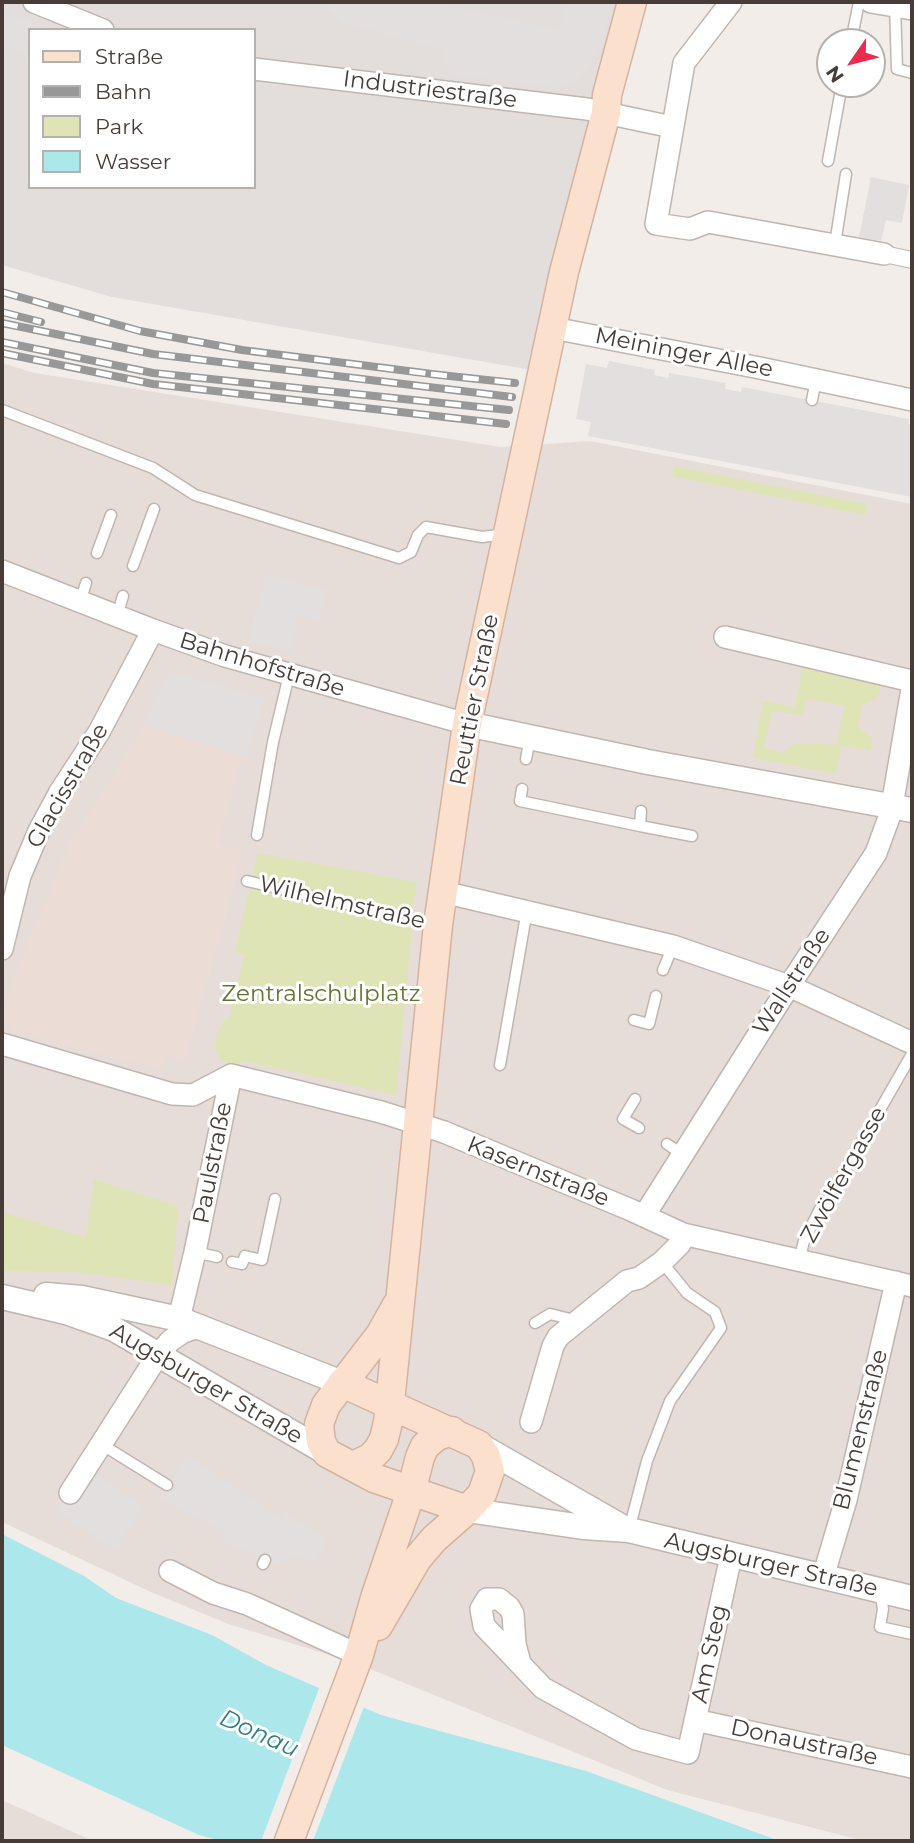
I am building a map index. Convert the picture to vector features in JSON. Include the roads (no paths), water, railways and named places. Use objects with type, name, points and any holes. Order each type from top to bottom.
[{"type":"main road","name":"Reuttier Straße","points":[[390,1404],[438,925],[467,724],[564,272],[632,2]]},
{"type":"main road","name":"Reuttier Straße","points":[[606,113],[618,98],[648,2]]},
{"type":"main road","name":"Reuttier Straße","points":[[342,1383],[380,1335],[402,1296]]},
{"type":"main road","points":[[357,1662],[417,1559],[434,1539],[467,1510],[482,1494],[489,1471],[486,1456],[479,1445],[342,1383],[321,1415],[318,1432],[327,1453],[374,1478],[467,1510]]},
{"type":"main road","points":[[353,1466],[370,1458],[378,1450],[384,1439],[390,1404]]},
{"type":"main road","points":[[289,1841],[357,1662],[425,1446],[437,1436],[452,1431]]},
{"type":"street","points":[[34,2],[98,28]]},
{"type":"street","points":[[731,2],[684,63],[656,224],[690,229],[708,222],[912,260]]},
{"type":"street","points":[[871,2],[903,7]]},
{"type":"street","name":"Industriestraße","points":[[256,69],[606,113]]},
{"type":"street","points":[[606,113],[672,127]]},
{"type":"street","name":"Meininger Allee","points":[[553,328],[814,390],[912,400]]},
{"type":"street","name":"Bahnhofstraße","points":[[2,571],[83,592],[120,606],[153,630],[289,675],[467,724],[528,749],[902,808]]},
{"type":"street","name":"Glacisstraße","points":[[2,949],[20,876],[38,831],[99,732],[153,630]]},
{"type":"street","points":[[725,637],[912,681]]},
{"type":"street","name":"Wallstraße","points":[[644,1216],[675,1149],[789,986],[876,853],[887,827],[902,808],[912,690]]},
{"type":"street","name":"Wilhelmstraße","points":[[443,892],[673,946],[789,986],[912,1043]]},
{"type":"street","points":[[2,1044],[167,1093],[193,1095],[230,1075]]},
{"type":"street","name":"Kasernstraße","points":[[230,1075],[419,1123],[683,1234],[904,1284]]},
{"type":"street","name":"Paulstraße","points":[[190,1323],[195,1252],[230,1075]]},
{"type":"street","points":[[531,1422],[558,1337],[627,1281],[639,1278],[662,1262],[680,1244],[683,1234]]},
{"type":"street","name":"Blumenstraße","points":[[823,1577],[904,1284]]},
{"type":"street","name":"Augsburger Straße","points":[[2,1295],[82,1298],[190,1323],[342,1383]]},
{"type":"street","name":"Augsburger Straße","points":[[2,1295],[66,1312],[114,1329],[327,1453]]},
{"type":"street","points":[[70,1493],[158,1354],[190,1323]]},
{"type":"street","name":"Augsburger Straße","points":[[479,1445],[629,1530]]},
{"type":"street","name":"Augsburger Straße","points":[[467,1510],[583,1527],[629,1530],[912,1598]]},
{"type":"street","name":"Am Steg","points":[[520,1663],[543,1688],[611,1727],[636,1739],[688,1753],[731,1556]]},
{"type":"street","points":[[170,1571],[213,1593],[249,1598],[357,1662]]},
{"type":"street","name":"Donaustraße","points":[[695,1720],[912,1767]]},
{"type":"lane","points":[[854,28],[859,2]]},
{"type":"lane","points":[[903,7],[897,69],[912,73]]},
{"type":"lane","points":[[828,160],[839,98]]},
{"type":"lane","points":[[835,244],[846,174]]},
{"type":"lane","points":[[2,410],[153,468],[195,495],[399,558],[411,552],[418,535],[426,527],[433,526],[482,537],[498,535],[512,521]]},
{"type":"lane","points":[[134,566],[154,509]]},
{"type":"lane","points":[[97,553],[111,515]]},
{"type":"lane","points":[[482,537],[495,547],[502,566]]},
{"type":"lane","points":[[257,835],[273,742],[289,675]]},
{"type":"lane","points":[[522,789],[520,801],[692,836]]},
{"type":"lane","points":[[640,826],[641,811]]},
{"type":"lane","name":"Wilhelmstraße","points":[[247,881],[438,925]]},
{"type":"lane","points":[[500,1065],[527,910]]},
{"type":"lane","points":[[663,970],[673,946]]},
{"type":"lane","points":[[634,1020],[652,1024],[656,996]]},
{"type":"lane","name":"Zwölfergasse","points":[[799,1261],[804,1241],[820,1209],[827,1202],[912,1054]]},
{"type":"lane","points":[[635,1099],[623,1119],[639,1128]]},
{"type":"lane","points":[[232,1262],[242,1264],[245,1256],[262,1261],[275,1199]]},
{"type":"lane","name":"Paulstraße","points":[[195,1252],[217,1257]]},
{"type":"lane","points":[[629,1530],[647,1461],[670,1402],[722,1328],[715,1312],[687,1293],[662,1262]]},
{"type":"lane","points":[[535,1323],[550,1314],[578,1321]]},
{"type":"lane","points":[[101,1444],[167,1485]]},
{"type":"lane","points":[[880,1591],[883,1609],[880,1627],[912,1634]]},
{"type":"water","name":"Donau","points":[[2,1534],[84,1576],[116,1598],[212,1635],[266,1665],[381,1715],[586,1771],[780,1841],[222,1841],[199,1835],[2,1745]]},
{"type":"railway","points":[[2,292],[140,331],[242,350],[440,375]]},
{"type":"railway","points":[[2,312],[41,322]]},
{"type":"railway","points":[[2,323],[153,354],[512,397]]},
{"type":"railway","points":[[2,342],[153,373],[509,410]]},
{"type":"railway","points":[[2,353],[153,384],[506,424]]},
{"type":"railway","points":[[431,374],[515,383]]},
{"type":"park label","name":"Zentralschulplatz","points":[[321,994]]}]
